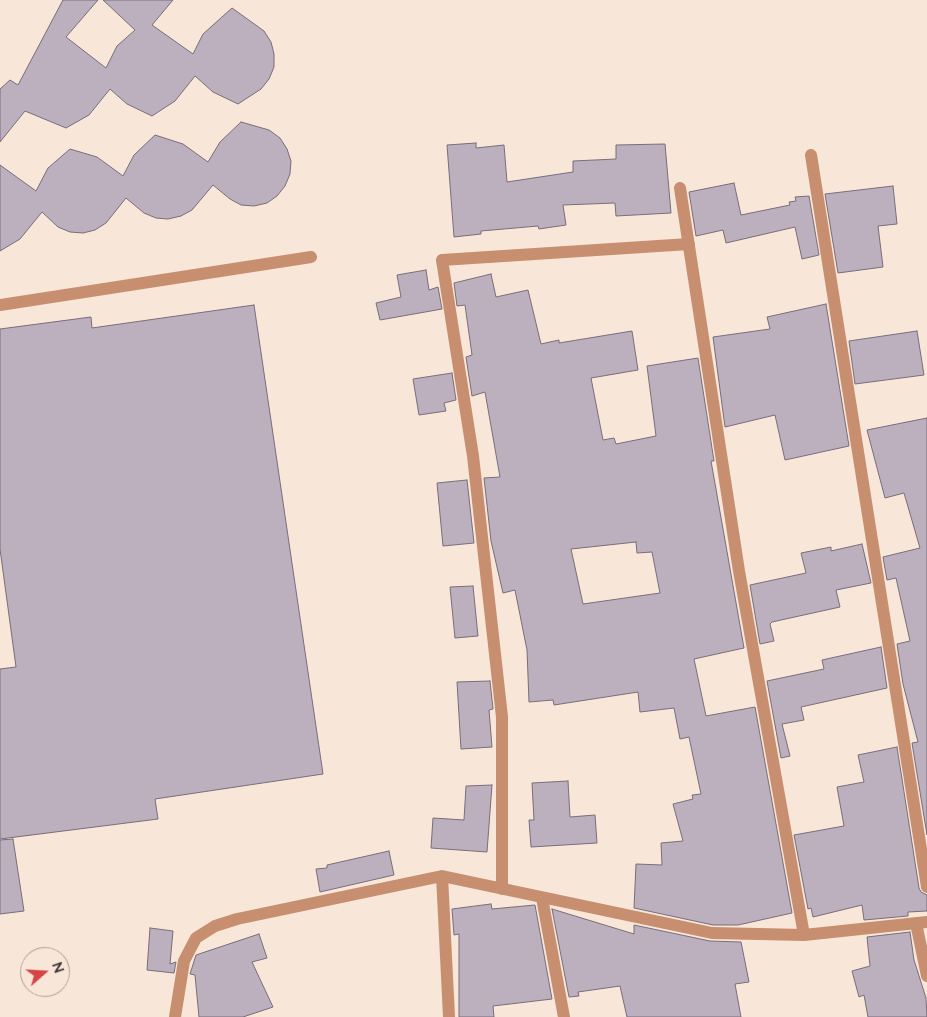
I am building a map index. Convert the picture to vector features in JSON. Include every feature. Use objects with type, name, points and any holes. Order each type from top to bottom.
[{"type":"street","points":[[811,155],[927,887]]},
{"type":"street","points":[[680,188],[739,571],[804,935]]},
{"type":"street","points":[[502,889],[502,717],[473,456],[442,260],[689,244]]},
{"type":"street","points":[[0,305],[312,257]]},
{"type":"street","points":[[442,876],[449,1017]]},
{"type":"street","points":[[176,1017],[184,961],[196,938],[215,926],[237,919],[442,876],[712,934],[804,935],[921,922],[927,976]]},
{"type":"street","points":[[542,898],[564,1017]]},
{"type":"building","points":[[63,0],[98,0],[66,37],[106,68],[117,46],[135,30],[103,0],[173,0],[152,25],[193,54],[203,34],[232,8],[264,31],[271,42],[274,54],[274,67],[269,79],[261,89],[238,104],[213,92],[195,76],[175,101],[152,116],[127,104],[110,89],[89,115],[66,128],[25,111],[0,142],[0,89],[10,80],[18,85]]},
{"type":"building","points":[[241,122],[269,130],[280,138],[287,149],[291,161],[290,174],[285,186],[277,196],[267,203],[254,206],[241,205],[230,199],[213,185],[192,210],[181,216],[168,219],[156,218],[144,213],[126,198],[106,223],[95,230],[83,233],[70,232],[58,227],[42,212],[20,239],[0,251],[0,165],[36,191],[48,168],[70,149],[97,157],[123,176],[134,155],[155,135],[183,144],[208,162],[220,142]]},
{"type":"building","points":[[476,143],[476,148],[504,145],[507,182],[573,172],[573,161],[616,159],[616,145],[665,144],[671,213],[616,216],[615,203],[563,205],[566,225],[539,229],[538,226],[481,231],[481,234],[454,237],[447,145]]},
{"type":"building","points":[[734,183],[741,215],[790,205],[789,202],[796,201],[795,197],[809,196],[819,255],[802,259],[795,227],[726,243],[723,230],[696,236],[689,192]]},
{"type":"building","points":[[893,186],[897,224],[878,226],[883,267],[838,273],[825,194]]},
{"type":"building","points":[[426,270],[429,290],[438,287],[442,309],[380,320],[376,303],[401,297],[397,275]]},
{"type":"building","points":[[491,274],[496,297],[528,290],[541,344],[559,340],[559,343],[632,331],[638,370],[591,378],[603,440],[614,438],[616,444],[656,436],[647,366],[698,358],[714,461],[711,461],[744,648],[694,659],[706,716],[755,707],[792,913],[738,925],[713,925],[634,908],[636,864],[662,865],[661,843],[683,841],[673,804],[693,799],[692,795],[701,794],[689,737],[680,739],[674,708],[640,712],[638,692],[554,705],[553,700],[529,702],[527,650],[515,590],[503,593],[491,541],[484,478],[500,477],[485,392],[472,396],[466,357],[472,355],[465,305],[457,306],[454,283]],"holes":[[[636,542],[637,553],[652,552],[660,593],[583,604],[571,549]]]},
{"type":"building","points":[[826,304],[849,446],[785,460],[775,415],[725,427],[713,337],[770,329],[767,317]]},
{"type":"building","points":[[254,305],[323,774],[155,799],[158,819],[0,839],[0,669],[16,667],[0,549],[0,329],[91,317],[92,328]]},
{"type":"building","points":[[917,331],[924,375],[855,384],[849,341]]},
{"type":"building","points":[[452,373],[456,400],[444,403],[446,411],[419,415],[413,379]]},
{"type":"building","points":[[927,418],[927,835],[912,743],[918,742],[903,684],[897,644],[910,641],[896,578],[887,580],[883,557],[920,548],[904,493],[885,498],[867,430]]},
{"type":"building","points":[[467,480],[474,543],[443,546],[437,483]]},
{"type":"building","points":[[862,544],[871,583],[836,590],[840,607],[772,622],[770,624],[774,641],[760,644],[750,585],[806,573],[801,553],[831,547],[831,551]]},
{"type":"building","points":[[473,586],[478,636],[455,638],[450,587]]},
{"type":"building","points":[[881,647],[887,688],[801,707],[804,720],[782,724],[790,756],[781,758],[767,681],[824,669],[822,660]]},
{"type":"building","points":[[490,681],[493,709],[489,710],[492,747],[461,749],[457,682]]},
{"type":"building","points":[[897,747],[919,888],[921,892],[927,895],[927,911],[908,912],[908,916],[864,920],[862,905],[813,917],[811,908],[808,909],[794,835],[844,826],[837,787],[864,782],[858,755]]},
{"type":"building","points":[[568,781],[570,817],[595,815],[597,843],[531,847],[529,820],[534,820],[532,783]]},
{"type":"building","points":[[492,785],[487,852],[431,848],[433,818],[464,820],[466,786]]},
{"type":"building","points":[[13,839],[24,911],[0,914],[0,840]]},
{"type":"building","points":[[389,851],[394,875],[320,892],[316,869],[327,868],[327,865]]},
{"type":"building","points":[[491,904],[492,909],[535,905],[552,999],[493,1006],[494,1017],[459,1017],[459,934],[454,935],[452,909]]},
{"type":"building","points":[[552,909],[634,934],[634,925],[710,941],[741,942],[749,982],[735,984],[741,1017],[627,1017],[620,986],[578,992],[579,996],[569,997]]},
{"type":"building","points":[[150,928],[173,931],[170,964],[176,962],[174,973],[147,970]]},
{"type":"building","points":[[910,932],[914,960],[926,998],[927,1017],[868,1017],[864,995],[859,997],[852,971],[870,966],[867,937]]},
{"type":"building","points":[[259,934],[267,958],[252,962],[273,1007],[243,1017],[199,1017],[195,975],[190,974],[196,955]]}]
